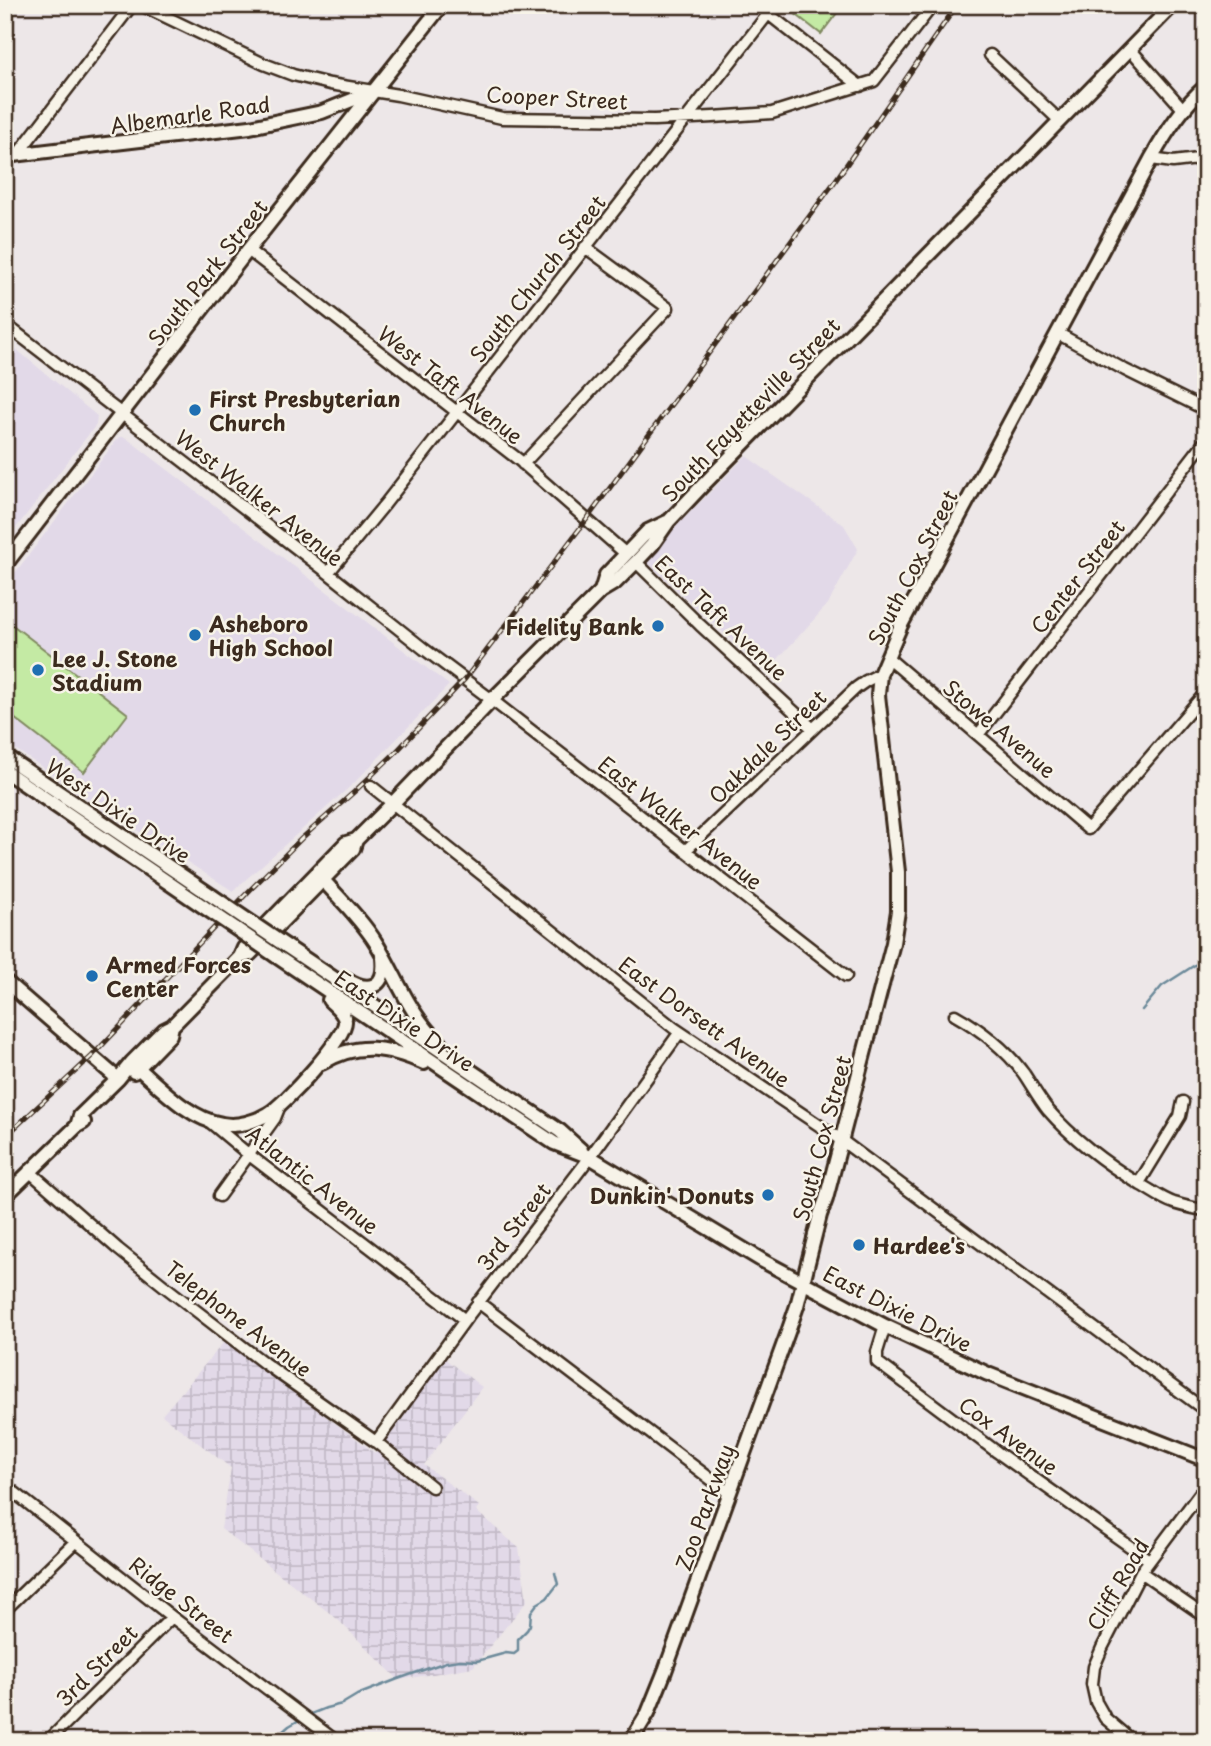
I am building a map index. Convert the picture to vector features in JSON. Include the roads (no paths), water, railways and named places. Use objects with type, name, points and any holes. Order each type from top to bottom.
[{"type":"main road","name":"South Park Street","points":[[5,565],[248,250],[442,5]]},
{"type":"main road","name":"South Fayetteville Street","points":[[492,700],[606,588],[606,575],[652,545],[662,524],[1173,5]]},
{"type":"main road","name":"South Cox Street","points":[[803,1282],[893,943],[898,911],[898,872],[878,695],[880,674],[901,625],[1151,159],[1183,109],[1206,86]]},
{"type":"main road","name":"Albemarle Road","points":[[11,156],[250,127],[321,112],[375,91]]},
{"type":"main road","points":[[240,957],[250,954],[323,880],[353,849],[356,840],[492,700]]},
{"type":"main road","name":"West Dixie Drive","points":[[5,755],[212,896]]},
{"type":"main road","name":"West Dixie Drive","points":[[5,771],[204,907]]},
{"type":"main road","points":[[77,1126],[80,1116],[132,1062],[240,957],[244,948],[346,843],[356,840]]},
{"type":"main road","points":[[323,880],[365,927],[425,1029],[444,1046],[454,1060]]},
{"type":"main road","name":"East Dixie Drive","points":[[212,896],[560,1131],[590,1157]]},
{"type":"main road","name":"East Dixie Drive","points":[[204,907],[554,1143],[590,1157],[763,1261],[884,1326],[988,1374],[1206,1460]]},
{"type":"main road","points":[[322,971],[360,986],[370,987],[382,978],[382,953]]},
{"type":"main road","points":[[208,1121],[223,1125],[244,1124],[279,1108],[343,1032],[346,1023],[341,1011],[306,977]]},
{"type":"main road","points":[[5,981],[118,1079]]},
{"type":"main road","points":[[5,1196],[77,1126],[86,1121],[170,1035],[172,1026]]},
{"type":"main road","points":[[317,1065],[340,1053],[366,1047],[413,1058],[453,1076]]},
{"type":"main road","name":"Atlantic Avenue","points":[[138,1068],[177,1102],[208,1121]]},
{"type":"main road","name":"Zoo Parkway","points":[[631,1741],[648,1713],[686,1617],[787,1336],[803,1282]]},
{"type":"street","points":[[11,156],[132,5]]},
{"type":"street","name":"Cooper Street","points":[[141,5],[293,75],[502,118],[686,118],[772,113],[860,86]]},
{"type":"street","points":[[757,5],[771,10],[860,86],[873,81],[933,5]]},
{"type":"street","name":"South Church Street","points":[[328,573],[771,10]]},
{"type":"street","points":[[1130,49],[1183,109]]},
{"type":"street","points":[[990,55],[1059,120]]},
{"type":"street","points":[[1151,159],[1173,162],[1206,158]]},
{"type":"street","points":[[523,464],[668,309],[585,247]]},
{"type":"street","name":"West Taft Avenue","points":[[248,250],[523,464],[631,558]]},
{"type":"street","name":"West Walker Avenue","points":[[5,324],[492,700]]},
{"type":"street","points":[[1057,333],[1206,410]]},
{"type":"street","name":"Center Street","points":[[978,735],[1206,440]]},
{"type":"street","name":"East Taft Avenue","points":[[631,558],[813,729]]},
{"type":"street","name":"Stowe Avenue","points":[[887,657],[1088,829],[1206,692]]},
{"type":"street","name":"Oakdale Street","points":[[685,851],[856,688],[880,674]]},
{"type":"street","name":"East Walker Avenue","points":[[492,700],[846,976]]},
{"type":"street","name":"East Dorsett Avenue","points":[[371,786],[680,1032],[841,1140],[1206,1411]]},
{"type":"street","points":[[955,1015],[985,1035],[1006,1054],[1023,1072],[1045,1107],[1091,1150],[1160,1197],[1206,1210]]},
{"type":"street","name":"3rd Street","points":[[376,1442],[478,1302],[590,1157],[680,1032]]},
{"type":"street","points":[[1139,1184],[1180,1116],[1183,1102]]},
{"type":"street","points":[[219,1196],[275,1118],[279,1108]]},
{"type":"street","name":"Atlantic Avenue","points":[[208,1121],[465,1320]]},
{"type":"street","name":"Telephone Avenue","points":[[29,1171],[168,1289],[264,1363],[376,1442],[432,1487]]},
{"type":"street","points":[[478,1302],[729,1493]]},
{"type":"street","name":"Cox Avenue","points":[[884,1326],[877,1362],[997,1452],[1149,1560]]},
{"type":"street","name":"Ridge Street","points":[[5,1485],[172,1617],[336,1741]]},
{"type":"street","name":"Cliff Road","points":[[1132,1741],[1105,1718],[1096,1702],[1092,1684],[1094,1667],[1141,1572],[1206,1485]]},
{"type":"street","points":[[5,1610],[76,1541]]},
{"type":"street","points":[[1141,1572],[1206,1617]]},
{"type":"street","name":"3rd Street","points":[[48,1741],[172,1617]]},
{"type":"waterway","points":[[1142,1010],[1162,986],[1198,963],[1206,954]]},
{"type":"waterway","points":[[306,1716],[446,1662],[477,1661],[506,1653],[514,1654],[518,1651],[518,1639],[530,1625],[531,1612],[558,1584],[555,1573]]},
{"type":"waterway","points":[[272,1741],[301,1719]]},
{"type":"railway","points":[[5,1137],[92,1056],[250,890],[395,753],[465,679],[587,519],[833,184],[957,5]]},
{"type":"place","name":"First Presbyterian Church","points":[[195,410]]},
{"type":"place","name":"Fidelity Bank","points":[[658,626]]},
{"type":"place","name":"Asheboro High School","points":[[195,635]]},
{"type":"place","name":"Lee J. Stone Stadium","points":[[38,670]]},
{"type":"place","name":"Armed Forces Center","points":[[92,976]]},
{"type":"place","name":"Dunkin' Donuts","points":[[768,1195]]},
{"type":"place","name":"Hardee's","points":[[859,1245]]}]
